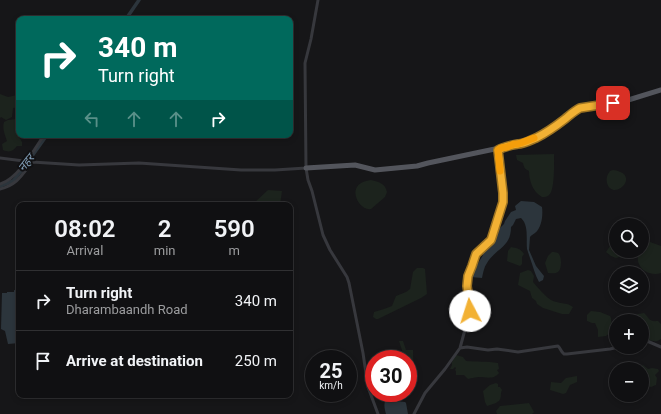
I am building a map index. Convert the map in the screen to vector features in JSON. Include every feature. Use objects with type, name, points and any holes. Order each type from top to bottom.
[{"type":"main road","points":[[306,168],[355,165],[375,170],[417,166],[490,150],[498,150],[535,138],[580,108],[625,101],[661,90]]},
{"type":"street","points":[[318,0],[305,63],[306,168],[324,235],[330,250],[349,283],[368,387],[378,414]]},
{"type":"street","points":[[0,189],[15,183],[21,177],[42,138]]},
{"type":"street","points":[[414,414],[425,393],[460,348],[470,311],[467,286],[470,271],[476,254],[491,240],[503,202],[498,150]]},
{"type":"street","points":[[0,158],[79,165],[139,163],[241,170],[306,168]]},
{"type":"street","points":[[0,184],[9,180],[30,161]]},
{"type":"street","points":[[649,342],[661,347]]},
{"type":"street","points":[[460,348],[467,347],[488,350],[497,349],[518,352],[558,346],[564,354],[609,349]]},
{"type":"shaded area","points":[[0,94],[8,97],[16,95],[16,108],[13,108],[12,117],[6,120],[1,117],[0,118]]},
{"type":"shaded area","points":[[16,119],[16,138],[20,138],[22,146],[17,146],[13,150],[5,151],[3,150],[2,144],[7,141],[3,125],[4,122]]},
{"type":"shaded area","points":[[554,154],[554,176],[551,192],[548,196],[542,197],[534,189],[529,171],[525,168],[523,163],[517,160],[516,155]]},
{"type":"shaded area","points":[[613,170],[622,173],[626,177],[624,186],[615,190],[610,188],[607,183],[608,174]]},
{"type":"shaded area","points":[[371,180],[379,182],[383,185],[387,192],[385,197],[371,209],[366,209],[358,202],[356,191],[362,182]]},
{"type":"shaded area","points":[[268,190],[282,191],[280,202],[255,202]]},
{"type":"shaded area","points":[[521,201],[534,202],[542,207],[541,224],[535,233],[530,237],[529,250],[536,266],[544,276],[543,280],[539,282],[535,273],[527,249],[527,232],[525,224],[521,218],[516,219],[511,227],[509,239],[506,244],[491,258],[486,265],[482,278],[470,277],[483,255],[482,252],[489,245],[491,245],[496,232],[504,224],[511,212],[516,210],[515,206]]},
{"type":"shaded area","points":[[649,242],[661,246],[661,273],[649,273],[649,266],[640,266],[638,262],[638,258],[649,258]]},
{"type":"shaded area","points":[[511,247],[519,249],[524,254],[522,257],[522,264],[520,266],[507,261],[508,251]]},
{"type":"shaded area","points":[[609,248],[609,254],[606,252]]},
{"type":"shaded area","points":[[552,252],[559,255],[561,265],[558,272],[548,273],[545,263],[548,256]]},
{"type":"shaded area","points":[[417,268],[425,269],[427,294],[378,319],[373,317],[374,312],[392,306],[396,296],[410,289],[413,272]]},
{"type":"shaded area","points":[[528,270],[531,271],[534,276],[533,282],[549,299],[568,304],[573,307],[569,314],[562,314],[543,308],[532,298],[530,291],[518,285],[520,273]]},
{"type":"shaded area","points":[[14,290],[16,290],[16,343],[8,344],[5,331],[1,329],[2,293],[14,292]]},
{"type":"shaded area","points":[[591,311],[600,312],[609,316],[609,334],[606,336],[598,337],[598,330],[595,323],[587,321],[587,315]]},
{"type":"shaded area","points":[[649,318],[651,320],[658,321],[661,324],[661,339],[652,341],[649,340]]},
{"type":"shaded area","points":[[399,341],[403,341],[406,350],[402,350]]},
{"type":"shaded area","points":[[456,355],[463,357],[466,361],[498,363],[499,369],[497,370],[499,373],[495,377],[478,377],[468,379],[464,375],[456,375],[455,367],[450,369]]},
{"type":"shaded area","points":[[649,369],[658,369],[659,371],[655,375],[657,378],[656,385],[649,386]]},
{"type":"shaded area","points":[[577,376],[577,382],[570,385],[566,393],[563,394],[550,390],[551,382],[561,383],[566,378]]},
{"type":"shaded area","points":[[496,383],[502,390],[499,401],[487,406],[483,391],[490,385]]},
{"type":"shaded area","points":[[385,402],[405,402],[408,414],[386,414],[384,405]]},
{"type":"shaded area","points":[[529,403],[534,412],[532,414],[497,414],[496,411],[500,406]]},
{"type":"waterway","name":"नहर","points":[[128,16],[139,0]]},
{"type":"waterway","name":"नहर","points":[[0,186],[13,181],[45,138]]},
{"type":"slow traffic","points":[[500,171],[498,150],[534,138]]},
{"type":"route","points":[[470,311],[467,286],[468,276],[476,254],[491,240],[503,202],[498,150],[535,138],[580,108],[613,103]]}]
